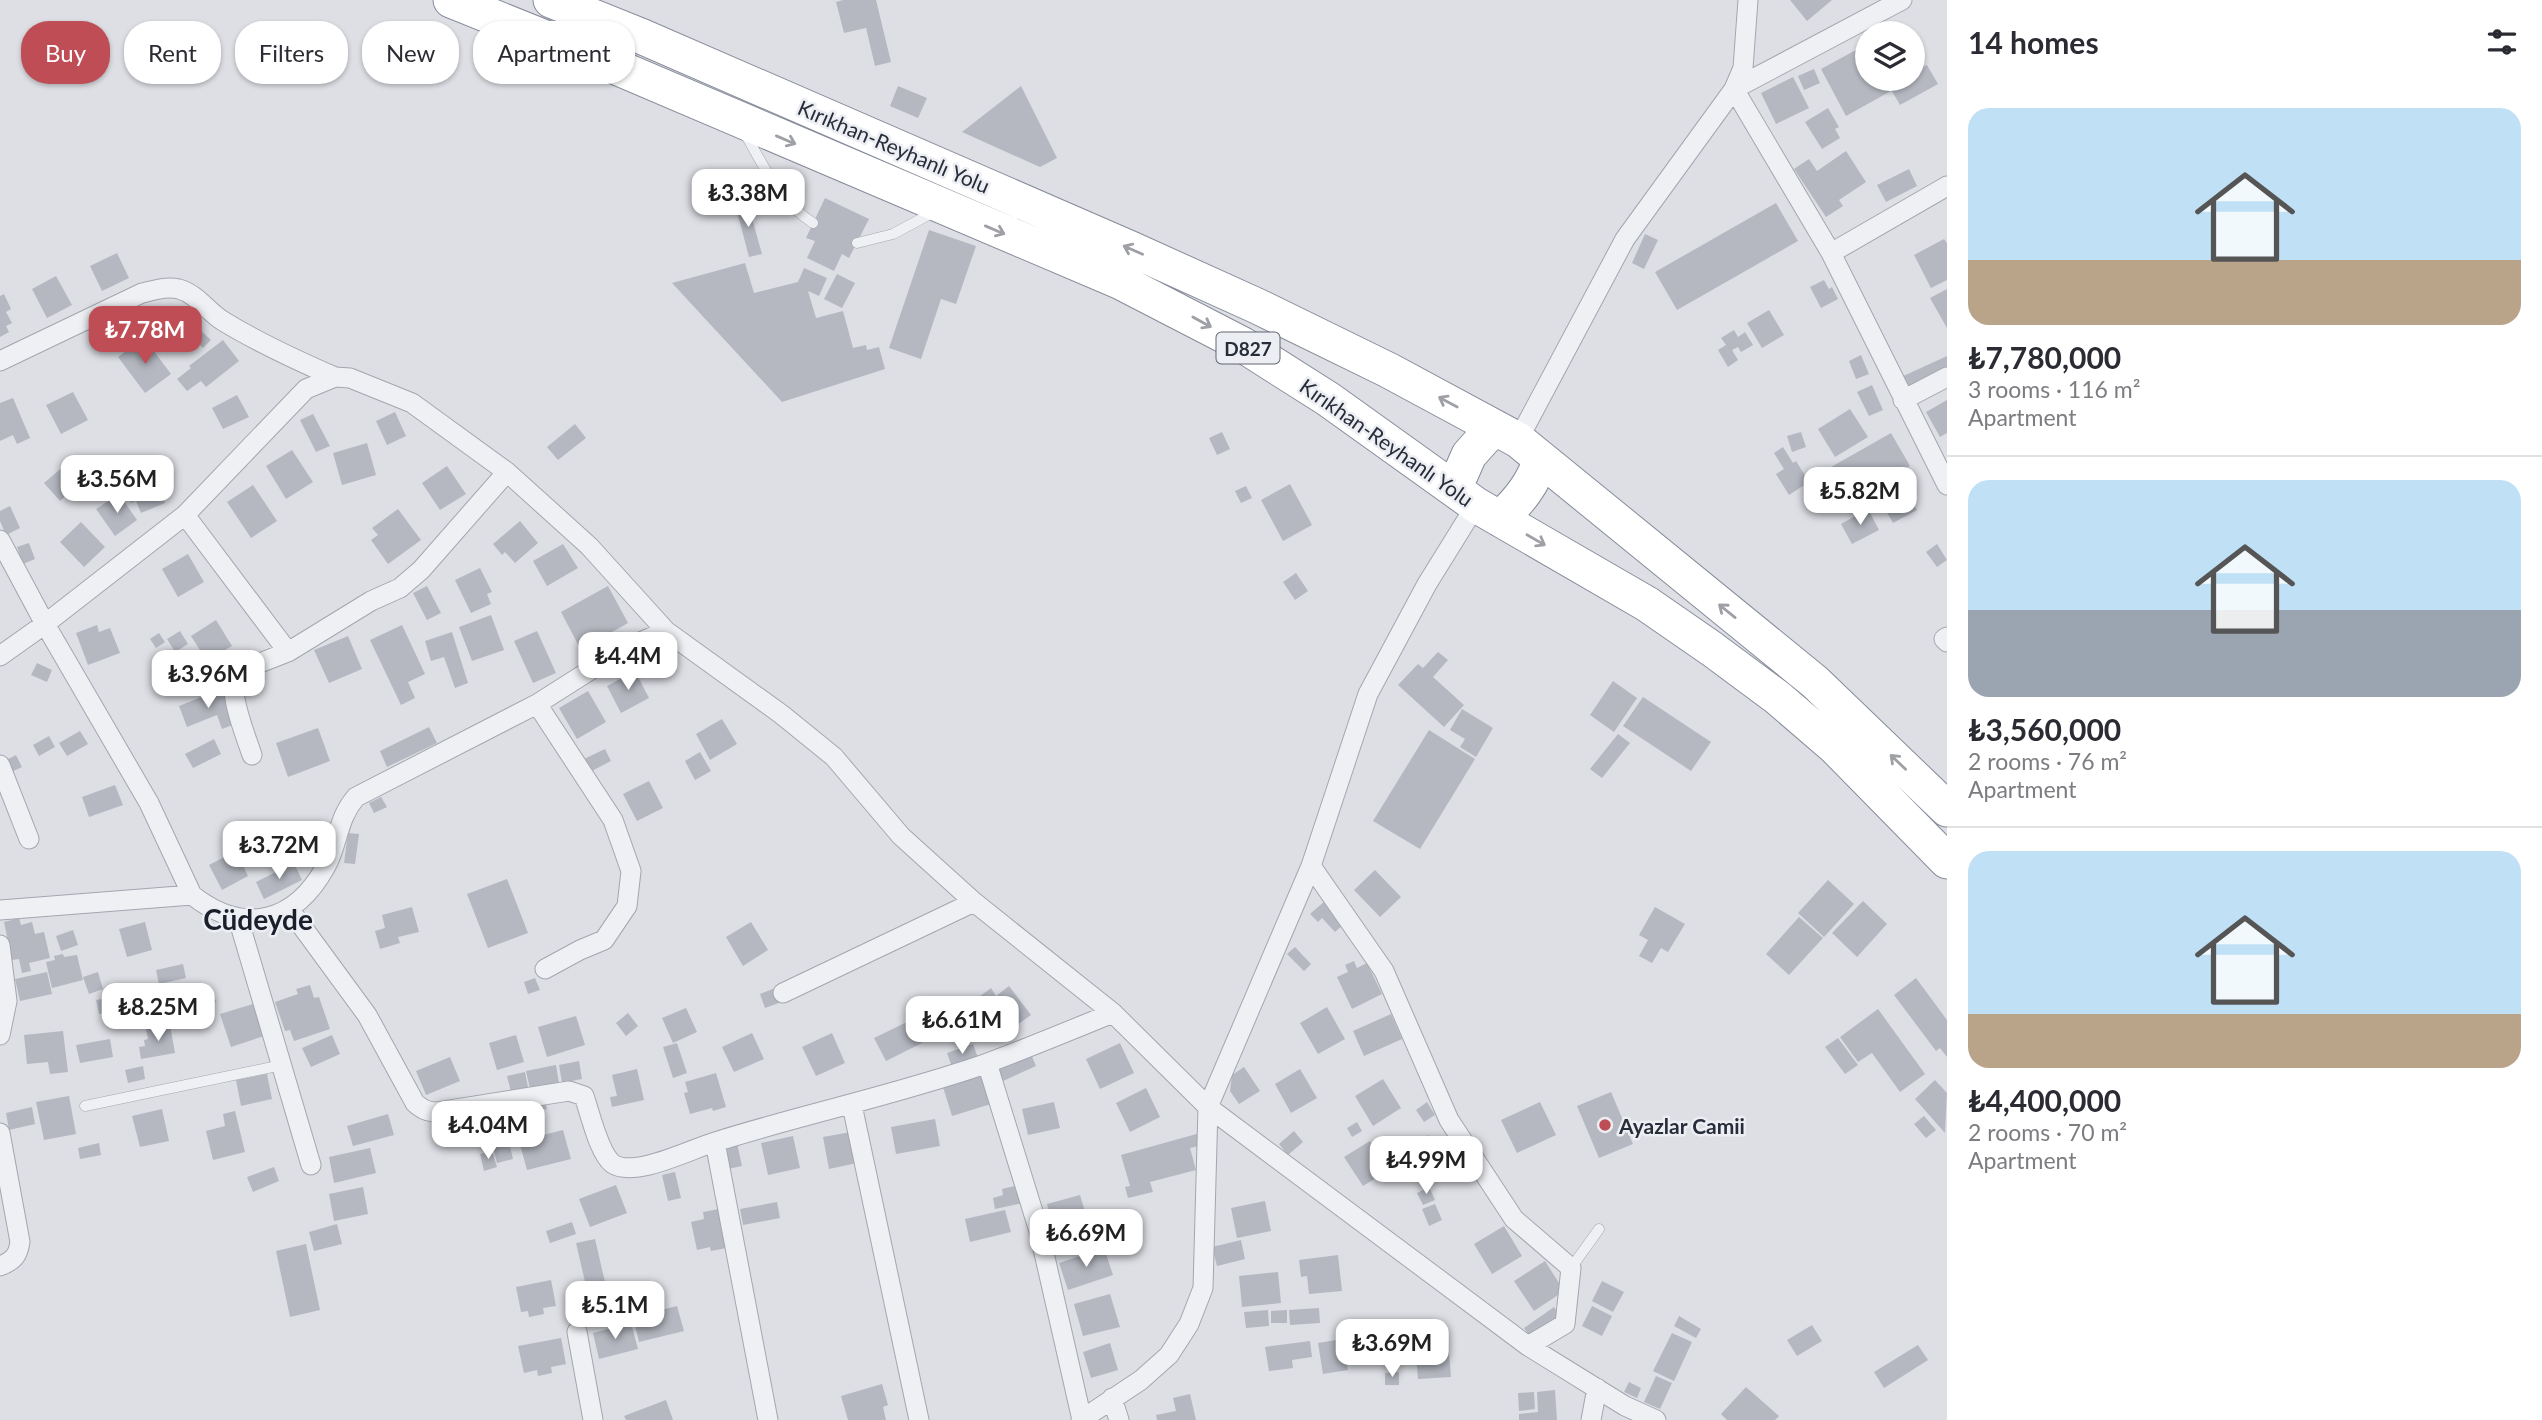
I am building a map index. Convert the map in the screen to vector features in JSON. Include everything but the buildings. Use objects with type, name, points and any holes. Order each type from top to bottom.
[{"type":"highway","name":"Kırıkhan-Reyhanlı Yolu","points":[[451,0],[1121,282],[1243,345],[1328,399],[1477,504],[1647,604],[1712,649],[1778,698],[1835,747],[1947,861]]},
{"type":"highway","name":"Kırıkhan-Reyhanlı Yolu","points":[[551,0],[643,37],[1131,249],[1324,338],[1518,442],[1815,682],[1947,809]]},
{"type":"highway","points":[[1518,442],[1536,475],[1528,489],[1477,504],[1469,455],[1518,442]]},
{"type":"street","points":[[1518,442],[1625,239],[1734,89],[1742,68],[1748,0]]},
{"type":"street","points":[[1734,89],[1902,0]]},
{"type":"street","points":[[1734,89],[1831,253],[1947,485]]},
{"type":"street","points":[[1831,253],[1947,186]]},
{"type":"street","points":[[0,361],[142,293],[164,288],[180,289],[193,295],[219,318],[265,346],[335,377],[350,378],[412,403],[507,472],[589,546],[666,631],[781,714],[834,757],[901,836],[974,902],[1113,1013],[1208,1107],[1528,1346],[1625,1406],[1656,1420]]},
{"type":"street","points":[[0,656],[185,515],[306,389],[335,377]]},
{"type":"street","points":[[1903,400],[1947,377]]},
{"type":"street","points":[[252,755],[236,703],[232,684],[234,676],[239,671],[288,652],[371,601],[400,588],[421,570],[507,472]]},
{"type":"street","points":[[987,1063],[1039,1231],[1082,1420],[1141,1380],[1169,1355],[1189,1324],[1203,1288],[1208,1107],[1311,866],[1368,694],[1427,584],[1477,504]]},
{"type":"street","points":[[185,515],[288,652]]},
{"type":"street","points":[[0,540],[45,624],[149,803],[192,895],[206,906],[238,918],[256,918],[289,910],[312,888],[328,863],[342,817],[356,797],[537,704],[622,650],[666,631]]},
{"type":"street","points":[[537,704],[613,820],[631,872],[627,906],[604,940],[545,969]]},
{"type":"street","points":[[0,765],[29,839]]},
{"type":"street","points":[[1311,866],[1384,971],[1449,1120],[1514,1219],[1571,1268],[1565,1324],[1528,1346]]},
{"type":"street","points":[[0,910],[192,895]]},
{"type":"street","points":[[783,993],[974,902]]},
{"type":"street","points":[[289,910],[367,1015],[415,1103],[422,1109],[437,1112],[569,1091],[577,1092],[584,1096],[604,1154],[614,1164],[629,1168],[646,1166],[715,1142],[852,1105],[987,1063],[1113,1013]]},
{"type":"street","points":[[238,918],[311,1165]]},
{"type":"street","points":[[0,945],[7,1000],[0,1035]]},
{"type":"street","points":[[852,1105],[919,1420]]},
{"type":"street","points":[[0,1133],[20,1242],[18,1254],[11,1262],[0,1266]]},
{"type":"street","points":[[715,1142],[768,1420]]},
{"type":"street","points":[[577,1332],[593,1420]]},
{"type":"street","points":[[1591,1420],[1597,1388]]},
{"type":"street","points":[[1112,1398],[1119,1420]]},
{"type":"lane","points":[[721,112],[745,134],[774,187],[797,213],[813,223]]},
{"type":"lane","points":[[857,243],[893,234],[942,207]]},
{"type":"lane","points":[[85,1106],[282,1065]]},
{"type":"lane","points":[[1571,1268],[1599,1228]]},
{"type":"place","name":"Ayazlar Camii","points":[[1605,1125]]},
{"type":"district","name":"Cüdeyde","points":[[258,919]]}]
